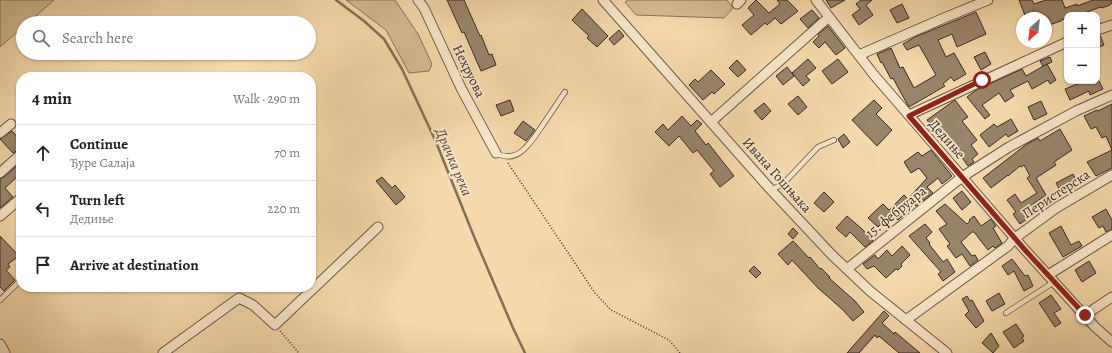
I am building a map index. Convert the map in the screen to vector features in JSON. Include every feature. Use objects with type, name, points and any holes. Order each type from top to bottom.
[{"type":"street","name":"Нехруова","points":[[418,0],[424,8],[461,88],[500,155]]},
{"type":"street","name":"Ивана Гошњака","points":[[603,0],[771,190],[847,269],[870,291],[946,353]]},
{"type":"street","name":"Дедиње","points":[[816,0],[909,116],[1051,279],[1095,327],[1112,342]]},
{"type":"street","points":[[859,55],[988,0]]},
{"type":"street","points":[[711,122],[829,17]]},
{"type":"street","points":[[1100,29],[1112,25]]},
{"type":"street","points":[[909,116],[982,80],[1064,43]]},
{"type":"street","name":"15. фебруара","points":[[847,269],[962,177],[1016,144],[1076,111],[1112,95]]},
{"type":"street","points":[[0,133],[11,124]]},
{"type":"street","points":[[0,173],[16,159]]},
{"type":"street","name":"Перистерска","points":[[1015,238],[1056,208],[1112,175]]},
{"type":"street","points":[[0,216],[16,202]]},
{"type":"street","points":[[316,286],[378,227]]},
{"type":"street","points":[[1051,279],[1112,235]]},
{"type":"street","points":[[906,320],[1008,246],[1015,238]]},
{"type":"street","points":[[163,353],[239,298],[253,305],[275,325],[310,292]]},
{"type":"street","points":[[1085,315],[1112,297]]},
{"type":"street","points":[[0,344],[5,353]]},
{"type":"lane","points":[[500,155],[518,154],[530,144],[565,92]]},
{"type":"lane","points":[[771,190],[782,184],[818,147],[834,140]]},
{"type":"lane","points":[[1006,313],[1051,279]]},
{"type":"lane","points":[[0,300],[16,285]]},
{"type":"path","points":[[500,155],[518,177],[595,293],[611,310],[669,340],[680,353]]},
{"type":"path","points":[[275,325],[299,353]]},
{"type":"shaded area","points":[[0,0],[54,0],[36,16],[16,16],[16,33],[0,47]]},
{"type":"shaded area","points":[[346,0],[395,0],[418,34],[432,64],[429,71],[409,73],[386,30]]},
{"type":"shaded area","points":[[628,0],[727,0],[733,8],[724,18],[636,15],[625,2]]},
{"type":"building","points":[[447,0],[464,0],[489,55],[492,54],[496,65],[481,71],[464,32],[462,33]]},
{"type":"building","points":[[756,0],[769,13],[780,4],[777,0],[787,0],[798,11],[781,24],[775,18],[767,25],[765,23],[751,35],[742,25],[754,15],[748,8]]},
{"type":"building","points":[[826,0],[845,0],[831,8]]},
{"type":"building","points":[[861,0],[872,0],[866,5],[873,15],[859,25],[852,15],[860,9],[856,4]]},
{"type":"building","points":[[1019,0],[1032,0],[1034,4],[1046,0],[1062,0],[1065,8],[1077,4],[1077,6],[1093,0],[1112,0],[1110,5],[1087,12],[1064,12],[1064,19],[1052,24],[1052,12],[1024,12]]},
{"type":"building","points":[[902,4],[909,18],[897,23],[890,10]]},
{"type":"building","points":[[582,9],[608,36],[597,47],[587,38],[589,36],[572,20]]},
{"type":"building","points":[[812,10],[819,18],[808,28],[800,19]]},
{"type":"building","points":[[976,12],[986,34],[957,47],[952,34],[938,40],[946,57],[954,53],[966,74],[954,81],[951,77],[943,84],[945,86],[909,107],[893,78],[891,79],[877,54],[891,48],[900,68],[903,67],[914,88],[936,75],[919,45],[907,50],[903,44],[915,37]]},
{"type":"building","points":[[828,26],[845,48],[836,55],[825,42],[819,48],[813,42],[819,36],[818,34]]},
{"type":"building","points":[[619,30],[624,36],[614,45],[609,39]]},
{"type":"building","points":[[1100,35],[1104,45],[1100,47]]},
{"type":"building","points":[[985,52],[991,64],[981,70],[974,57]]},
{"type":"building","points":[[1050,57],[1052,62],[1043,66],[1040,61]]},
{"type":"building","points":[[808,59],[816,68],[806,76],[810,80],[803,86],[792,73]]},
{"type":"building","points":[[838,59],[848,72],[832,84],[822,71]]},
{"type":"building","points":[[737,60],[746,70],[738,77],[729,68]]},
{"type":"building","points":[[1047,64],[1056,80],[1050,84],[1048,80],[1032,89],[1028,81],[1010,90],[1014,96],[1005,102],[999,93],[982,105],[990,115],[985,119],[967,97],[976,90],[1022,69],[1026,76]]},
{"type":"building","points":[[787,67],[794,76],[783,85],[776,76]]},
{"type":"building","points":[[711,70],[725,84],[714,94],[712,92],[703,100],[689,85],[695,79],[698,82]]},
{"type":"building","points":[[1100,83],[1103,89],[1090,95],[1089,91],[1070,100],[1065,89],[1078,84]]},
{"type":"building","points":[[798,96],[807,107],[798,115],[788,104]]},
{"type":"building","points":[[510,100],[514,111],[501,116],[496,105]]},
{"type":"building","points":[[874,100],[882,108],[876,114],[892,130],[877,146],[852,120]]},
{"type":"building","points":[[955,100],[968,117],[962,121],[977,140],[971,145],[978,154],[972,159],[974,162],[968,166],[951,142],[949,143],[938,128],[935,131],[927,120]]},
{"type":"building","points":[[1041,101],[1047,114],[1034,120],[1028,107]]},
{"type":"building","points":[[764,103],[771,111],[762,120],[754,111]]},
{"type":"building","points":[[1112,104],[1112,150],[1106,136],[1102,138],[1096,127],[1091,129],[1084,116]]},
{"type":"building","points":[[682,116],[691,126],[697,120],[702,124],[695,131],[706,145],[708,143],[734,176],[720,187],[710,174],[714,171],[697,150],[693,153],[679,136],[669,146],[655,132],[663,124],[668,130]]},
{"type":"building","points":[[1011,119],[1018,131],[1008,137],[1006,134],[989,147],[980,135],[994,124],[997,127]]},
{"type":"building","points":[[523,121],[535,130],[526,141],[514,133]]},
{"type":"building","points":[[1060,129],[1072,150],[1054,162],[1056,165],[1036,178],[1046,195],[1026,209],[1031,216],[1020,224],[1013,214],[1016,212],[1007,200],[1015,194],[1021,203],[1037,193],[1027,178],[1030,176],[1024,165],[1021,167],[1020,166],[991,188],[983,178],[1027,144],[1038,138],[1040,141]]},
{"type":"building","points":[[12,131],[16,135],[16,151],[13,153],[0,139]]},
{"type":"building","points":[[844,134],[850,142],[843,148],[838,139]]},
{"type":"building","points":[[931,150],[952,176],[942,184],[938,178],[927,187],[933,193],[916,206],[914,204],[898,220],[894,216],[887,223],[884,221],[878,227],[868,218],[883,204],[889,210],[904,195],[908,199],[927,178],[919,168],[911,173],[904,162],[918,152],[922,156]]},
{"type":"building","points":[[1112,150],[1112,168],[1096,176],[1087,162]]},
{"type":"building","points":[[16,166],[16,178],[5,188],[13,197],[0,208],[0,179]]},
{"type":"building","points":[[1073,174],[1077,182],[1061,192],[1056,183]]},
{"type":"building","points":[[382,177],[392,188],[395,185],[405,197],[396,205],[376,181]]},
{"type":"building","points":[[962,191],[971,202],[962,210],[953,198]]},
{"type":"building","points":[[824,192],[834,202],[824,212],[814,203]]},
{"type":"building","points":[[945,204],[967,224],[974,216],[981,226],[991,219],[996,226],[993,228],[1002,243],[995,248],[993,246],[988,250],[974,232],[972,232],[961,242],[972,256],[975,255],[978,260],[970,266],[962,254],[956,258],[947,246],[950,244],[939,229],[947,224],[936,211]]},
{"type":"building","points":[[1106,209],[1112,220],[1112,229],[1106,232],[1103,226],[1099,228],[1092,217]]},
{"type":"building","points":[[847,216],[873,241],[865,247],[850,232],[846,237],[836,228]]},
{"type":"building","points":[[925,224],[932,232],[926,238],[930,243],[929,244],[943,262],[947,259],[955,272],[943,281],[938,274],[941,272],[909,236]]},
{"type":"building","points":[[1061,226],[1071,245],[1079,241],[1082,246],[1063,257],[1049,233]]},
{"type":"building","points":[[793,228],[798,233],[793,239],[788,234]]},
{"type":"building","points":[[0,236],[16,253],[16,258],[8,264],[10,267],[6,270],[15,280],[4,291],[0,287]]},
{"type":"building","points":[[793,241],[820,269],[821,268],[830,277],[829,278],[855,301],[864,312],[853,321],[818,288],[792,260],[788,265],[778,254]]},
{"type":"building","points":[[902,246],[910,255],[901,264],[902,266],[898,270],[896,269],[886,278],[874,266],[867,269],[863,264],[875,255],[878,259],[887,250],[892,256]]},
{"type":"building","points":[[1012,259],[1025,276],[1028,275],[1033,286],[1024,291],[1014,271],[1008,275],[1002,266]]},
{"type":"building","points":[[1089,261],[1096,273],[1082,282],[1075,270]]},
{"type":"building","points":[[754,266],[761,273],[756,278],[749,271]]},
{"type":"building","points":[[999,293],[1005,304],[992,311],[986,301]]},
{"type":"building","points":[[1051,295],[1061,309],[1054,313],[1061,323],[1055,327],[1039,303]]},
{"type":"building","points":[[967,296],[970,301],[972,300],[984,321],[976,328],[965,315],[969,311],[962,299]]},
{"type":"building","points":[[884,311],[889,316],[882,323],[920,353],[899,353],[879,336],[877,338],[875,335],[859,353],[847,353]]},
{"type":"building","points":[[1016,324],[1024,336],[1022,338],[1024,341],[1014,348],[1003,332]]},
{"type":"building","points":[[991,333],[999,346],[993,353],[982,343]]},
{"type":"waterway","name":"Драчка река","points":[[336,0],[364,21],[384,39],[402,69],[436,142],[475,239],[525,353]]},
{"type":"route","points":[[982,80],[909,116],[1025,250],[1085,315]]}]
